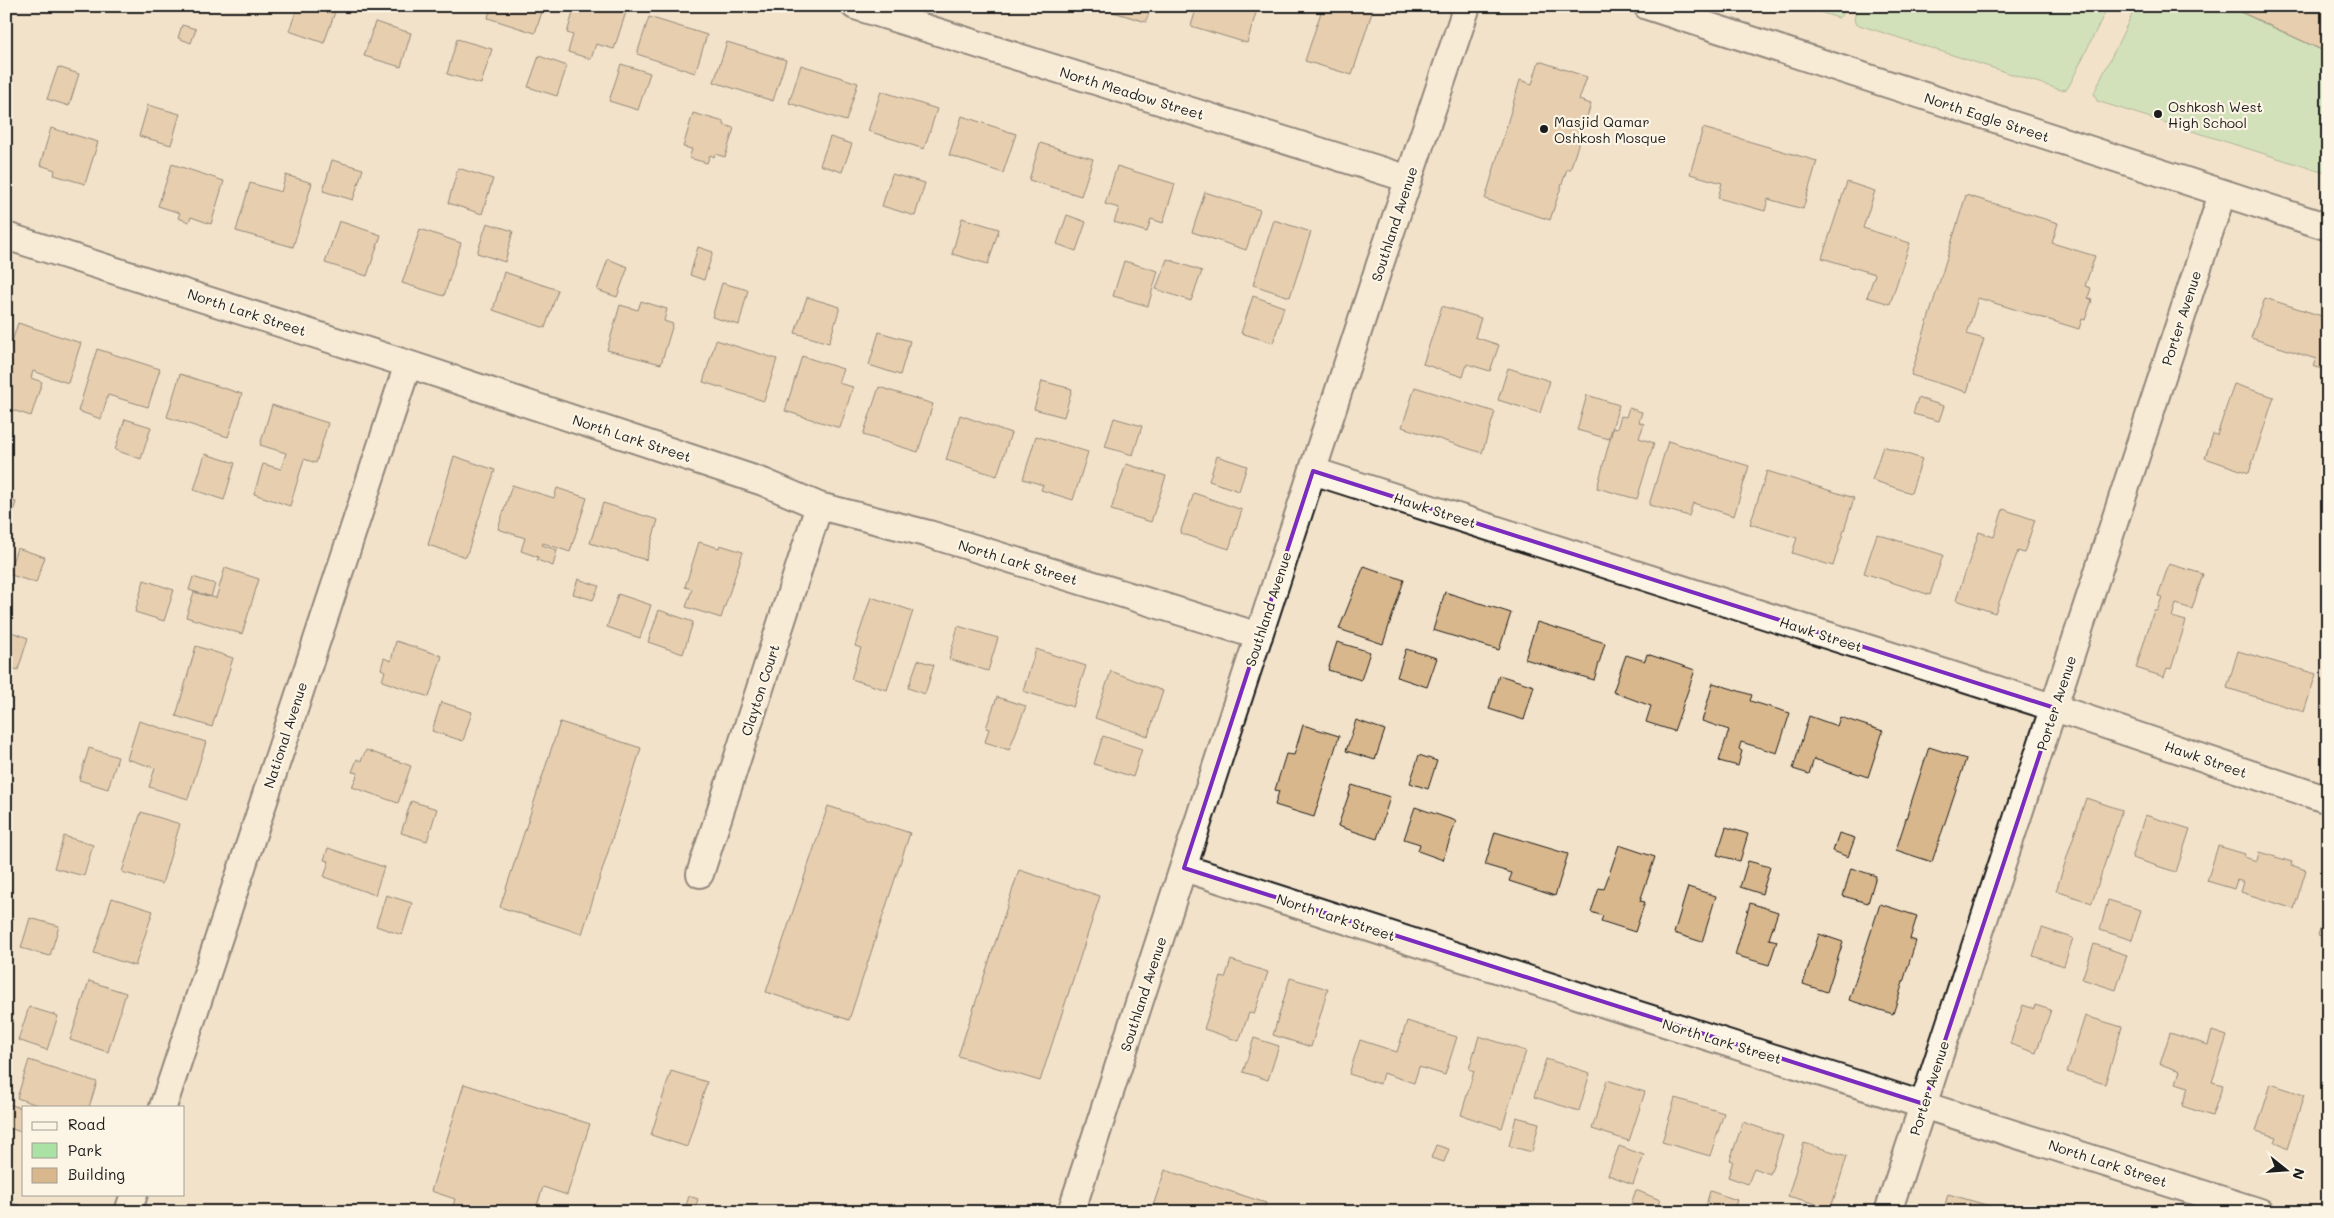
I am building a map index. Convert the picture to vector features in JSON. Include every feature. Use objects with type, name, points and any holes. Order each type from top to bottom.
[{"type":"street","name":"North Meadow Street","points":[[855,6],[1409,179]]},
{"type":"street","name":"Southland Avenue","points":[[1071,1212],[1467,6]]},
{"type":"street","name":"North Eagle Street","points":[[1647,6],[2328,227]]},
{"type":"street","name":"Porter Avenue","points":[[1888,1212],[2055,708],[2222,194]]},
{"type":"street","name":"North Lark Street","points":[[6,236],[408,364],[763,482],[819,506],[929,534],[1260,636]]},
{"type":"street","name":"National Avenue","points":[[162,1106],[408,364]]},
{"type":"street","name":"Hawk Street","points":[[1313,471],[2055,708],[2328,800]]},
{"type":"street","name":"Clayton Court","points":[[700,874],[819,506]]},
{"type":"street","name":"North Lark Street","points":[[1184,868],[1626,1011],[2260,1212]]},
{"type":"street","points":[[128,1212],[133,1196]]},
{"type":"highlighted area","points":[[1313,471],[2055,708],[1924,1104],[1184,868]]},
{"type":"green space","points":[[1801,6],[1846,6],[1843,14],[1838,18]]},
{"type":"green space","points":[[1857,6],[2108,6],[2070,84],[2067,89],[2061,90],[1856,24],[1854,20]]},
{"type":"green space","points":[[2136,6],[2228,6],[2328,53],[2328,174],[2097,101],[2094,93]]},
{"type":"building","points":[[298,6],[318,6],[335,12],[324,43],[289,31]]},
{"type":"building","points":[[491,6],[544,6],[535,33],[488,18]]},
{"type":"building","points":[[575,6],[619,6],[627,9],[614,49],[596,44],[591,59],[568,52],[573,35],[567,33]]},
{"type":"building","points":[[1094,6],[1151,6],[1146,22]]},
{"type":"building","points":[[1197,6],[1258,6],[1247,43],[1191,26]]},
{"type":"building","points":[[1323,6],[1374,6],[1352,75],[1305,61]]},
{"type":"building","points":[[2228,6],[2328,6],[2328,53]]},
{"type":"building","points":[[649,17],[707,35],[695,73],[637,54]]},
{"type":"building","points":[[375,22],[411,33],[401,67],[364,56]]},
{"type":"building","points":[[182,25],[196,29],[191,43],[178,38]]},
{"type":"building","points":[[457,39],[492,49],[481,84],[447,74]]},
{"type":"building","points":[[727,42],[786,60],[773,101],[714,82]]},
{"type":"building","points":[[539,56],[567,66],[557,96],[528,87]]},
{"type":"building","points":[[1539,61],[1587,77],[1579,100],[1591,104],[1570,170],[1567,169],[1550,220],[1485,199],[1520,80],[1532,84]]},
{"type":"building","points":[[621,64],[650,73],[638,110],[609,101]]},
{"type":"building","points":[[801,65],[858,83],[846,121],[789,103]]},
{"type":"building","points":[[58,67],[79,74],[69,106],[47,99]]},
{"type":"building","points":[[881,91],[937,109],[924,149],[868,131]]},
{"type":"building","points":[[148,105],[180,114],[171,145],[139,136]]},
{"type":"building","points":[[693,113],[724,122],[724,125],[734,128],[725,157],[715,154],[714,157],[710,155],[707,163],[689,158],[692,149],[683,147]]},
{"type":"building","points":[[962,116],[1016,134],[1003,173],[949,155]]},
{"type":"building","points":[[51,128],[98,142],[85,184],[54,175],[55,170],[40,165]]},
{"type":"building","points":[[1703,128],[1817,161],[1803,209],[1768,199],[1765,211],[1718,198],[1722,183],[1690,174]]},
{"type":"building","points":[[830,137],[852,144],[842,172],[820,165]]},
{"type":"building","points":[[1040,143],[1093,159],[1081,196],[1029,180]]},
{"type":"building","points":[[332,160],[363,169],[353,200],[323,191]]},
{"type":"building","points":[[172,164],[224,181],[211,224],[191,217],[189,222],[178,218],[180,213],[158,206]]},
{"type":"building","points":[[1117,166],[1175,184],[1163,223],[1151,219],[1147,232],[1114,222],[1119,208],[1105,204]]},
{"type":"building","points":[[458,168],[493,179],[482,214],[448,203]]},
{"type":"building","points":[[892,174],[925,183],[915,216],[882,206]]},
{"type":"building","points":[[286,175],[312,183],[293,247],[236,231],[250,183],[281,192]]},
{"type":"building","points":[[1847,182],[1875,191],[1863,228],[1910,243],[1890,304],[1867,297],[1875,274],[1822,258]]},
{"type":"building","points":[[1205,192],[1260,210],[1246,250],[1192,232]]},
{"type":"building","points":[[1966,195],[2058,223],[2052,243],[2095,256],[2085,286],[2091,288],[2088,298],[2092,300],[2085,320],[2082,319],[2079,329],[1978,298],[1967,334],[1984,339],[1967,392],[1911,375]]},
{"type":"building","points":[[1067,215],[1086,222],[1076,251],[1057,244]]},
{"type":"building","points":[[962,218],[999,229],[988,264],[952,254]]},
{"type":"building","points":[[1274,220],[1311,232],[1290,297],[1253,285]]},
{"type":"building","points":[[339,221],[381,235],[367,276],[325,263]]},
{"type":"building","points":[[487,223],[513,231],[505,262],[477,253]]},
{"type":"building","points":[[420,229],[461,243],[444,296],[402,283]]},
{"type":"building","points":[[698,247],[713,252],[704,280],[690,275]]},
{"type":"building","points":[[608,259],[628,267],[617,297],[597,290]]},
{"type":"building","points":[[1167,259],[1202,271],[1191,301],[1156,289]]},
{"type":"building","points":[[1124,261],[1158,271],[1148,306],[1113,296]]},
{"type":"building","points":[[504,272],[558,290],[545,328],[493,310]]},
{"type":"building","points":[[722,283],[748,290],[739,325],[712,317]]},
{"type":"building","points":[[1253,296],[1284,307],[1273,343],[1241,333]]},
{"type":"building","points":[[807,297],[840,307],[829,343],[795,333]]},
{"type":"building","points":[[2265,298],[2328,318],[2328,371],[2313,366],[2316,359],[2251,338]]},
{"type":"building","points":[[641,301],[667,309],[664,321],[673,324],[661,364],[607,350],[620,305],[638,310]]},
{"type":"building","points":[[1442,306],[1481,318],[1475,337],[1499,345],[1490,371],[1467,364],[1463,377],[1423,364]]},
{"type":"building","points":[[18,323],[81,343],[68,383],[33,371],[31,378],[42,382],[31,416],[6,408],[6,372],[9,363],[6,360]]},
{"type":"building","points":[[879,332],[910,341],[900,375],[869,365]]},
{"type":"building","points":[[716,340],[777,359],[764,401],[703,382]]},
{"type":"building","points":[[97,349],[160,369],[148,407],[108,395],[101,419],[78,411]]},
{"type":"building","points":[[802,356],[843,369],[838,383],[853,387],[840,428],[785,411]]},
{"type":"building","points":[[1508,368],[1550,381],[1540,413],[1498,400]]},
{"type":"building","points":[[180,374],[242,394],[228,437],[167,417]]},
{"type":"building","points":[[1042,381],[1072,389],[1064,417],[1034,409]]},
{"type":"building","points":[[2234,384],[2274,397],[2249,473],[2205,458],[2213,434],[2217,435]]},
{"type":"building","points":[[879,387],[933,404],[918,452],[863,435]]},
{"type":"building","points":[[1415,387],[1495,412],[1482,453],[1402,427]]},
{"type":"building","points":[[1587,395],[1619,405],[1609,439],[1577,430]]},
{"type":"building","points":[[1918,398],[1944,406],[1939,421],[1913,414]]},
{"type":"building","points":[[272,405],[328,423],[316,463],[304,459],[290,506],[254,494],[263,464],[281,469],[286,453],[260,445]]},
{"type":"building","points":[[1629,408],[1642,412],[1639,422],[1644,424],[1639,438],[1654,443],[1637,499],[1597,488],[1613,428],[1617,429],[1621,416],[1626,417]]},
{"type":"building","points":[[960,415],[1011,433],[997,476],[946,460]]},
{"type":"building","points":[[1114,418],[1142,426],[1133,455],[1105,447]]},
{"type":"building","points":[[125,419],[151,427],[141,459],[115,450]]},
{"type":"building","points":[[1036,436],[1088,452],[1073,500],[1041,490],[1043,485],[1023,479]]},
{"type":"building","points":[[1668,441],[1749,466],[1734,516],[1693,503],[1689,516],[1649,505]]},
{"type":"building","points":[[1883,446],[1922,459],[1911,493],[1872,480]]},
{"type":"building","points":[[205,454],[235,463],[224,500],[194,490]]},
{"type":"building","points":[[454,456],[495,470],[466,557],[428,545]]},
{"type":"building","points":[[1217,456],[1247,466],[1239,491],[1209,481]]},
{"type":"building","points":[[1126,464],[1166,476],[1151,522],[1111,510]]},
{"type":"building","points":[[1767,471],[1854,498],[1833,566],[1792,553],[1797,538],[1750,524]]},
{"type":"building","points":[[512,485],[554,498],[557,488],[587,498],[570,552],[543,543],[542,545],[557,550],[553,566],[537,560],[538,557],[521,551],[525,538],[498,529]]},
{"type":"building","points":[[1194,493],[1242,510],[1229,549],[1180,533]]},
{"type":"building","points":[[6,499],[16,502],[6,535]]},
{"type":"building","points":[[603,503],[658,520],[646,560],[590,543]]},
{"type":"building","points":[[2003,509],[2035,520],[2024,553],[2018,551],[1995,613],[1956,600],[1979,532],[1994,537]]},
{"type":"building","points":[[1877,534],[1943,555],[1930,595],[1864,573]]},
{"type":"building","points":[[699,542],[719,548],[720,545],[743,552],[721,618],[686,607],[692,589],[685,587]]},
{"type":"building","points":[[17,548],[45,557],[36,583],[8,574]]},
{"type":"building","points":[[2169,564],[2203,574],[2192,609],[2176,604],[2172,617],[2186,621],[2171,669],[2167,668],[2164,677],[2136,668],[2154,610],[2157,611],[2162,597],[2158,596]]},
{"type":"building","points":[[1364,566],[1404,580],[1383,644],[1339,629]]},
{"type":"building","points":[[225,568],[259,579],[242,634],[186,617],[194,592],[216,598]]},
{"type":"building","points":[[193,577],[215,584],[211,597],[189,590]]},
{"type":"building","points":[[578,579],[599,586],[593,600],[573,594]]},
{"type":"building","points":[[144,580],[174,590],[164,621],[135,612]]},
{"type":"building","points":[[1445,592],[1511,613],[1499,650],[1433,630]]},
{"type":"building","points":[[618,594],[651,605],[640,638],[607,627]]},
{"type":"building","points":[[871,597],[913,611],[887,690],[851,679],[861,648],[855,646]]},
{"type":"building","points":[[659,610],[693,622],[683,654],[648,642]]},
{"type":"building","points":[[1537,622],[1605,643],[1594,680],[1525,659]]},
{"type":"building","points":[[958,626],[998,638],[988,671],[949,659]]},
{"type":"building","points":[[6,630],[28,638],[18,670],[6,666]]},
{"type":"building","points":[[396,641],[442,656],[429,697],[382,681],[385,671],[381,669],[384,658],[391,661]]},
{"type":"building","points":[[1337,642],[1370,652],[1361,680],[1328,670]]},
{"type":"building","points":[[196,646],[233,658],[212,727],[176,716]]},
{"type":"building","points":[[1036,649],[1086,666],[1073,707],[1023,691]]},
{"type":"building","points":[[1406,649],[1437,658],[1427,687],[1397,677]]},
{"type":"building","points":[[2238,651],[2316,674],[2304,712],[2227,688]]},
{"type":"building","points":[[1647,654],[1695,670],[1674,731],[1646,722],[1651,706],[1613,692],[1626,655],[1645,661]]},
{"type":"building","points":[[918,660],[934,665],[925,694],[908,688]]},
{"type":"building","points":[[1111,671],[1163,691],[1148,736],[1095,718]]},
{"type":"building","points":[[1499,675],[1534,686],[1524,720],[1489,709]]},
{"type":"building","points":[[1713,683],[1752,695],[1750,701],[1790,713],[1777,753],[1741,742],[1739,749],[1742,751],[1738,766],[1719,761],[1729,730],[1702,721]]},
{"type":"building","points":[[997,697],[1026,706],[1009,750],[985,742],[989,729],[986,728]]},
{"type":"building","points":[[441,702],[472,712],[463,741],[432,731]]},
{"type":"building","points":[[1809,716],[1837,726],[1840,717],[1883,731],[1868,777],[1814,759],[1809,774],[1793,769]]},
{"type":"building","points":[[1356,720],[1385,730],[1375,760],[1346,751]]},
{"type":"building","points":[[139,721],[206,742],[188,799],[149,787],[155,768],[127,759]]},
{"type":"building","points":[[560,722],[641,748],[582,934],[500,907]]},
{"type":"building","points":[[1303,725],[1339,736],[1314,817],[1275,805],[1279,791],[1275,790],[1286,754],[1294,755]]},
{"type":"building","points":[[1103,736],[1142,749],[1133,777],[1094,764]]},
{"type":"building","points":[[1929,747],[1966,759],[1932,862],[1896,850]]},
{"type":"building","points":[[89,748],[118,757],[108,789],[79,780]]},
{"type":"building","points":[[366,750],[411,766],[398,803],[352,787],[358,773],[352,772],[357,759],[361,761]]},
{"type":"building","points":[[1419,755],[1437,761],[1428,789],[1410,783]]},
{"type":"building","points":[[1352,785],[1390,797],[1377,839],[1338,826]]},
{"type":"building","points":[[2086,798],[2122,810],[2092,903],[2056,891]]},
{"type":"building","points":[[411,801],[437,809],[427,841],[401,833]]},
{"type":"building","points":[[828,806],[910,833],[849,1020],[766,992]]},
{"type":"building","points":[[1415,807],[1456,821],[1443,860],[1418,851],[1420,844],[1404,839]]},
{"type":"building","points":[[141,812],[180,824],[162,884],[122,872]]},
{"type":"building","points":[[2145,815],[2190,829],[2176,872],[2132,858]]},
{"type":"building","points":[[1726,827],[1748,834],[1740,861],[1717,855]]},
{"type":"building","points":[[1495,832],[1568,854],[1555,896],[1509,881],[1512,873],[1485,865]]},
{"type":"building","points":[[1839,833],[1855,838],[1848,857],[1833,851]]},
{"type":"building","points":[[64,836],[93,845],[84,876],[54,868]]},
{"type":"building","points":[[1619,845],[1655,857],[1640,901],[1645,902],[1635,932],[1601,921],[1603,916],[1591,912],[1599,888],[1604,889]]},
{"type":"building","points":[[2218,846],[2245,854],[2244,857],[2257,861],[2259,852],[2292,862],[2291,865],[2306,870],[2294,909],[2241,892],[2244,882],[2237,880],[2234,889],[2207,881]]},
{"type":"building","points":[[328,848],[384,867],[375,895],[324,877],[329,861],[324,860]]},
{"type":"building","points":[[1748,861],[1770,867],[1762,894],[1740,887]]},
{"type":"building","points":[[1851,868],[1876,876],[1868,903],[1843,896]]},
{"type":"building","points":[[1019,870],[1100,896],[1040,1081],[958,1056]]},
{"type":"building","points":[[1688,887],[1716,896],[1702,942],[1674,933]]},
{"type":"building","points":[[386,895],[412,903],[402,935],[376,926]]},
{"type":"building","points":[[112,898],[153,911],[135,966],[94,953]]},
{"type":"building","points":[[2108,900],[2141,910],[2132,940],[2100,930]]},
{"type":"building","points":[[1750,903],[1778,912],[1769,939],[1777,941],[1769,965],[1735,955]]},
{"type":"building","points":[[1880,904],[1917,916],[1910,939],[1916,941],[1893,1014],[1849,1000]]},
{"type":"building","points":[[2328,904],[2328,938],[2318,935]]},
{"type":"building","points":[[30,918],[59,926],[50,956],[21,948]]},
{"type":"building","points":[[2042,928],[2073,938],[2064,966],[2033,956]]},
{"type":"building","points":[[1819,934],[1843,942],[1827,992],[1803,984]]},
{"type":"building","points":[[2094,944],[2127,955],[2116,990],[2082,979]]},
{"type":"building","points":[[1231,960],[1268,972],[1254,1014],[1249,1013],[1239,1041],[1204,1029],[1221,977],[1225,978]]},
{"type":"building","points":[[1290,978],[1328,989],[1311,1047],[1273,1035]]},
{"type":"building","points":[[89,981],[126,993],[108,1052],[70,1040]]},
{"type":"building","points":[[2023,1005],[2034,1009],[2035,1005],[2051,1010],[2036,1053],[2010,1044]]},
{"type":"building","points":[[29,1007],[58,1016],[47,1050],[18,1040]]},
{"type":"building","points":[[2085,1016],[2122,1027],[2105,1084],[2067,1072]]},
{"type":"building","points":[[1407,1021],[1457,1037],[1445,1075],[1419,1067],[1414,1083],[1383,1073],[1380,1084],[1349,1074],[1360,1040],[1397,1052]]},
{"type":"building","points":[[2212,1031],[2227,1036],[2212,1082],[2223,1085],[2212,1116],[2182,1106],[2188,1087],[2176,1083],[2180,1071],[2160,1064],[2170,1033],[2208,1045]]},
{"type":"building","points":[[1479,1036],[1526,1051],[1502,1128],[1461,1115],[1474,1071],[1469,1069]]},
{"type":"building","points":[[1254,1038],[1279,1046],[1268,1080],[1243,1072]]},
{"type":"building","points":[[1546,1059],[1590,1073],[1579,1111],[1534,1097]]},
{"type":"building","points":[[29,1060],[97,1082],[89,1106],[40,1106],[17,1098]]},
{"type":"building","points":[[671,1071],[707,1082],[687,1147],[651,1135]]},
{"type":"building","points":[[1607,1080],[1645,1092],[1629,1141],[1592,1129]]},
{"type":"building","points":[[464,1084],[590,1124],[567,1195],[543,1187],[535,1212],[451,1212],[455,1199],[431,1191]]},
{"type":"building","points":[[2271,1084],[2304,1095],[2287,1149],[2275,1142],[2277,1137],[2256,1131]]},
{"type":"building","points":[[1675,1098],[1724,1113],[1710,1156],[1662,1142]]},
{"type":"building","points":[[6,1103],[22,1108],[22,1132],[6,1127]]},
{"type":"building","points":[[1516,1117],[1539,1123],[1532,1152],[1509,1146]]},
{"type":"building","points":[[1743,1122],[1783,1136],[1770,1174],[1754,1168],[1748,1184],[1728,1177],[1733,1161],[1730,1160]]},
{"type":"building","points":[[1804,1143],[1847,1156],[1831,1208],[1788,1196]]},
{"type":"building","points":[[1436,1145],[1449,1149],[1444,1162],[1431,1158]]},
{"type":"building","points":[[1619,1146],[1644,1155],[1633,1184],[1608,1175]]},
{"type":"building","points":[[1165,1170],[1266,1203],[1263,1212],[1151,1212]]},
{"type":"building","points":[[1636,1190],[1660,1200],[1655,1212],[1628,1212]]},
{"type":"building","points":[[1710,1191],[1737,1200],[1733,1212],[1704,1212]]},
{"type":"building","points":[[1948,1194],[1990,1206],[1988,1212],[1943,1212]]},
{"type":"building","points":[[689,1196],[698,1199],[694,1212],[684,1212]]},
{"type":"building","points":[[8,1202],[41,1212],[6,1212]]},
{"type":"building","points":[[46,1205],[62,1210],[62,1212],[44,1212]]},
{"type":"place","name":"Oshkosh West High School","points":[[2158,114]]},
{"type":"place","name":"Masjid Qamar Oshkosh Mosque","points":[[1544,129]]}]
